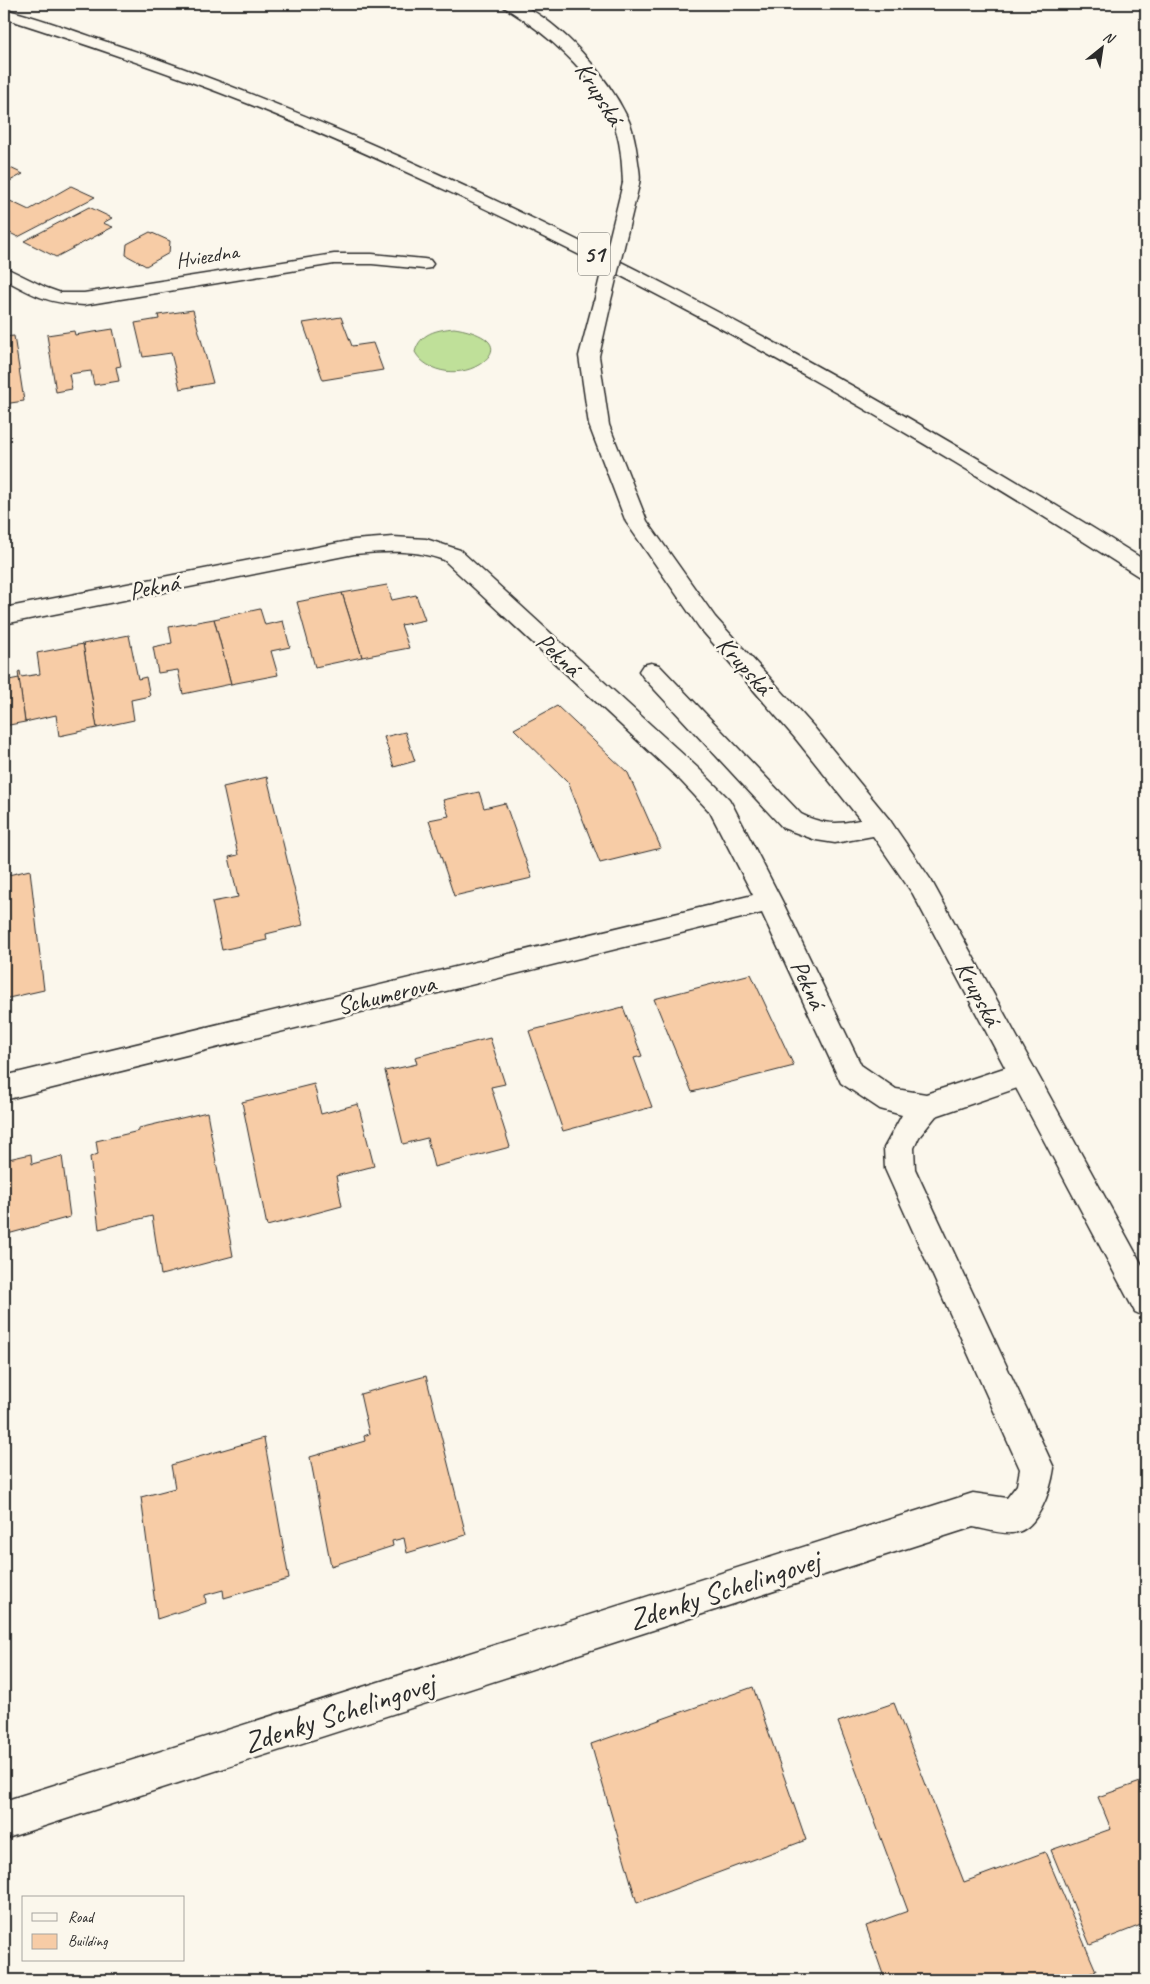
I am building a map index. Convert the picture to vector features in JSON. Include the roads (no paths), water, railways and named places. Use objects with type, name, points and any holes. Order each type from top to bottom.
[{"type":"street","name":"Krupská","points":[[510,5],[539,22],[561,40],[597,78],[622,122],[629,150],[631,184],[589,356],[599,425],[637,522],[707,622],[804,732],[880,826],[922,887],[1146,1302]]},
{"type":"street","name":"51","points":[[4,13],[110,47],[285,113],[451,186],[572,243],[740,329],[891,415],[1146,572]]},
{"type":"street","name":"Hviezdna","points":[[4,272],[41,292],[59,298],[84,299],[334,259],[372,259],[424,264]]},
{"type":"street","name":"Pekná","points":[[4,616],[354,547],[407,542],[428,546],[452,555],[696,781],[720,806],[769,901],[851,1074],[870,1089],[890,1100],[926,1108]]},
{"type":"street","points":[[651,671],[792,820],[812,831],[832,834],[880,826]]},
{"type":"street","name":"Schumerova","points":[[4,1088],[769,901]]},
{"type":"street","points":[[926,1108],[1022,1074]]},
{"type":"street","name":"Zdenky Schelingovej","points":[[4,1820],[973,1510],[1013,1516],[1022,1508],[1034,1491],[1037,1468],[900,1169],[899,1148],[909,1128],[926,1108]]}]
